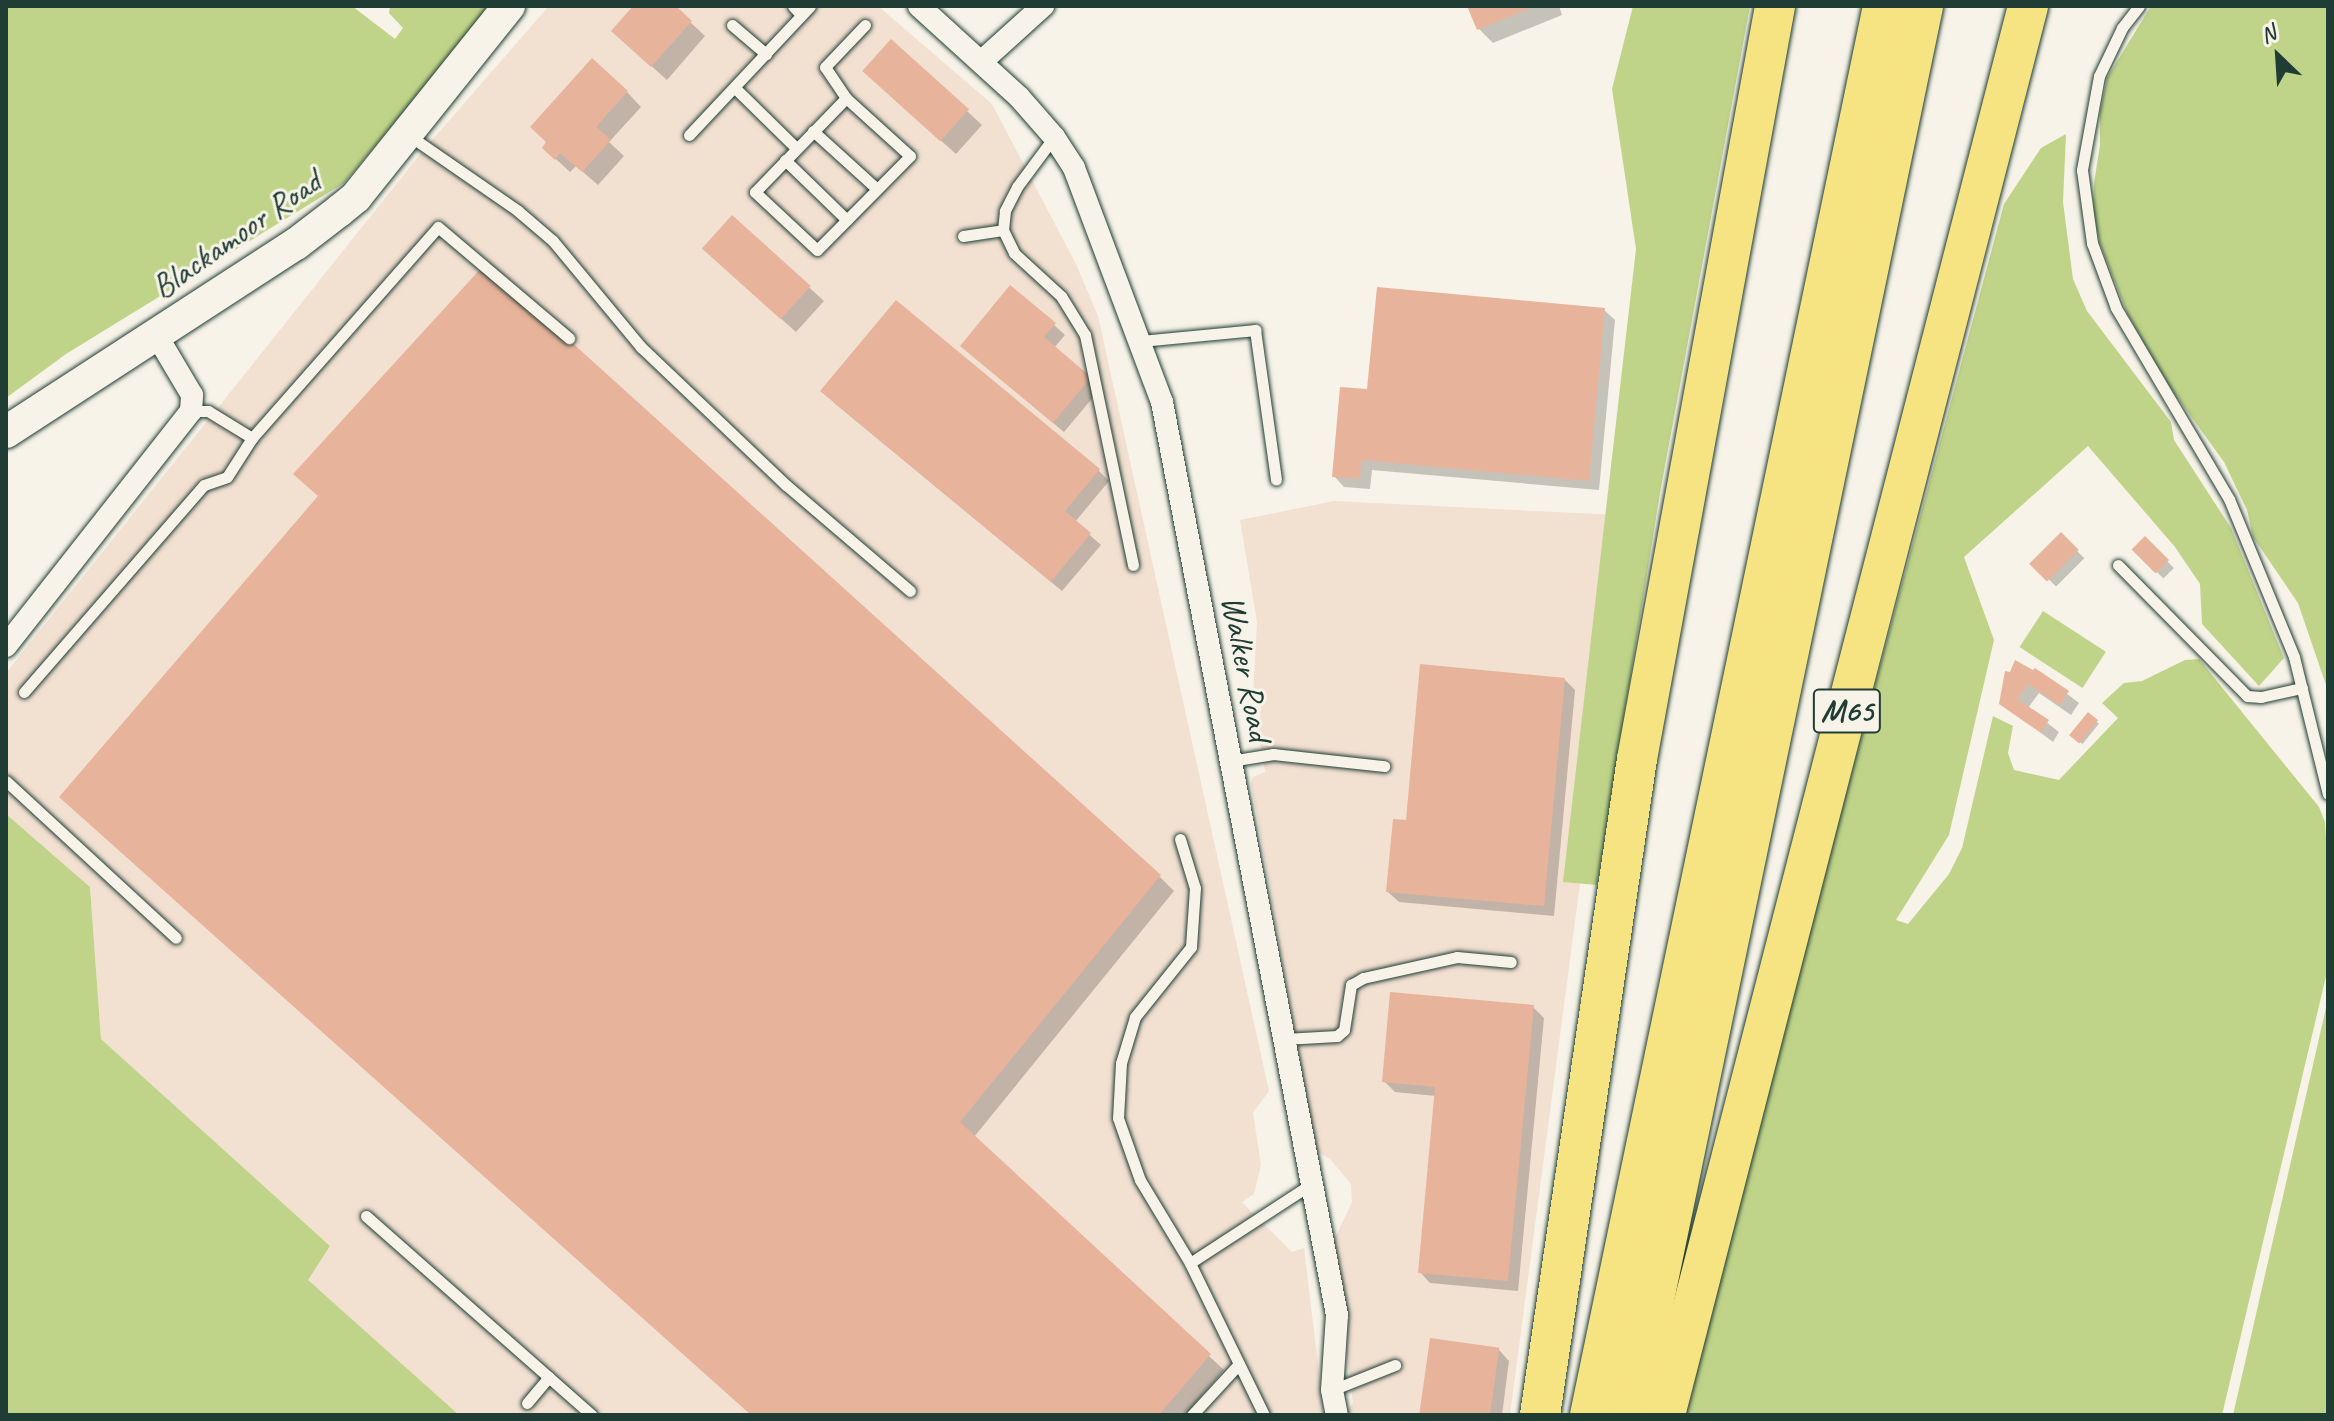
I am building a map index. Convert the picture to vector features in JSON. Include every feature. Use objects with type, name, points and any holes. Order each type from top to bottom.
[{"type":"highway","points":[[1540,1415],[1637,759],[1775,6]]},
{"type":"highway","points":[[1590,1415],[1883,6]]},
{"type":"highway","name":"M65","points":[[1630,1415],[1923,6]]},
{"type":"highway","name":"M65","points":[[1665,1415],[2028,6]]},
{"type":"main road","name":"Blackamoor Road","points":[[157,336],[327,222],[356,197],[508,6]]},
{"type":"main road","points":[[6,432],[157,336]]},
{"type":"street","name":"Walker Road","points":[[919,6],[981,62],[1054,137],[1086,195],[1162,402],[1337,1315],[1332,1390],[1337,1415]]},
{"type":"street","points":[[981,62],[1043,6]]},
{"type":"street","name":"Blackamoor Road","points":[[157,336],[192,395],[191,411]]},
{"type":"street","points":[[6,646],[191,411]]},
{"type":"lane","points":[[2139,6],[2122,28],[2099,76],[2082,170],[2092,243],[2116,308],[2229,499],[2294,657],[2328,794]]},
{"type":"lane","points":[[689,135],[766,54],[801,9]]},
{"type":"lane","points":[[732,25],[766,54]]},
{"type":"lane","points":[[846,98],[755,192],[817,250],[910,156],[846,98],[825,67],[865,25]]},
{"type":"lane","points":[[735,88],[796,148]]},
{"type":"lane","points":[[813,131],[877,189]]},
{"type":"lane","points":[[407,134],[518,211],[553,241],[641,347],[786,485],[910,591]]},
{"type":"lane","points":[[1054,137],[1017,187],[1005,211],[1003,230],[1014,253],[1061,296],[1085,335],[1133,565]]},
{"type":"lane","points":[[785,160],[847,220]]},
{"type":"lane","points":[[24,692],[204,485],[227,477],[252,438],[438,227],[569,338]]},
{"type":"lane","points":[[963,236],[1003,230]]},
{"type":"lane","points":[[1141,341],[1255,330],[1276,480]]},
{"type":"lane","points":[[191,411],[208,411],[252,438]]},
{"type":"lane","points":[[2118,565],[2247,696],[2261,697],[2302,688]]},
{"type":"lane","points":[[1230,761],[1273,754],[1384,766]]},
{"type":"lane","points":[[6,781],[176,938]]},
{"type":"lane","points":[[1180,839],[1195,888],[1191,947],[1135,1017],[1121,1063],[1118,1118],[1140,1180],[1190,1263],[1264,1415]]},
{"type":"lane","points":[[1284,1039],[1337,1036],[1344,1030],[1351,985],[1363,978],[1457,957],[1511,962]]},
{"type":"lane","points":[[1190,1263],[1311,1184]]},
{"type":"lane","points":[[366,1216],[592,1415]]},
{"type":"lane","points":[[1192,1415],[1238,1365]]},
{"type":"lane","points":[[1332,1390],[1395,1365]]},
{"type":"lane","points":[[527,1403],[549,1377]]},
{"type":"shaded area","points":[[549,6],[878,6],[992,104],[1076,264],[1098,316],[1269,1091],[1253,1113],[1261,1165],[1254,1194],[1242,1202],[1292,1252],[1304,1248],[1324,1415],[459,1415],[307,1280],[330,1246],[101,1039],[90,887],[6,814],[6,673],[426,147]]},
{"type":"shaded area","points":[[1334,501],[1638,516],[1581,876],[1510,1415],[1348,1415],[1347,1411],[1353,1403],[1333,1242],[1352,1202],[1351,1184],[1330,1159],[1316,1151],[1251,783],[1253,777],[1265,772],[1258,732],[1261,707],[1253,697],[1257,622],[1240,520]]},
{"type":"green space","points":[[6,6],[352,6],[395,39],[403,28],[389,13],[390,6],[491,8],[344,183],[66,354],[6,398]]},
{"type":"green space","points":[[1633,6],[1750,6],[1660,493],[1597,885],[1563,882],[1636,249],[1612,89]]},
{"type":"green space","points":[[2151,6],[2328,6],[2328,691],[2298,603],[2253,537],[2247,510],[2224,462],[2169,386],[2128,315],[2100,244],[2093,212],[2094,183],[2100,145],[2100,112],[2107,78]]},
{"type":"green space","points":[[2066,134],[2063,202],[2073,279],[2087,311],[2171,422],[2174,440],[2231,528],[2284,658],[2259,686],[2202,624],[2200,584],[2175,547],[2088,446],[1964,557],[1994,640],[1949,835],[1896,920],[1908,924],[1949,874],[1962,848],[1993,716],[2013,726],[2008,753],[2014,770],[2059,780],[2118,718],[2102,703],[2124,683],[2142,681],[2185,660],[2199,659],[2319,807],[2325,822],[2328,871],[2328,968],[2222,1415],[1679,1415],[2004,204],[2041,148]]},
{"type":"green space","points":[[2043,611],[2106,652],[2082,688],[2020,647]]},
{"type":"green space","points":[[6,814],[90,887],[101,1039],[330,1246],[308,1280],[459,1415],[6,1415]]},
{"type":"green space","points":[[2328,999],[2328,1415],[2233,1415]]},
{"type":"building","points":[[633,6],[676,6],[692,21],[651,67],[611,31]]},
{"type":"building","points":[[1467,6],[1536,6],[1477,30]]},
{"type":"building","points":[[891,39],[969,109],[940,141],[862,71]]},
{"type":"building","points":[[592,58],[628,91],[596,127],[611,140],[582,172],[560,153],[555,160],[542,148],[546,142],[530,127]]},
{"type":"building","points":[[732,215],[811,286],[781,319],[702,248]]},
{"type":"building","points":[[485,264],[1161,875],[960,1122],[1211,1354],[1159,1415],[751,1415],[59,797],[318,496],[293,474]]},
{"type":"building","points":[[1010,285],[1056,323],[1044,337],[1091,377],[1053,423],[960,346]]},
{"type":"building","points":[[1377,287],[1605,308],[1589,481],[1361,460],[1360,479],[1332,477],[1340,387],[1367,389]]},
{"type":"building","points":[[896,300],[1100,469],[1065,511],[1091,533],[1051,582],[820,391]]},
{"type":"building","points":[[2061,532],[2079,550],[2047,581],[2029,564]]},
{"type":"building","points":[[2145,536],[2169,560],[2156,573],[2132,549]]},
{"type":"building","points":[[2015,660],[2033,670],[2035,668],[2069,691],[2060,705],[2028,684],[2017,699],[2049,720],[2041,733],[1999,704],[2005,671],[2010,672]]},
{"type":"building","points":[[1420,664],[1565,678],[1544,906],[1386,892],[1393,819],[1406,820]]},
{"type":"building","points":[[2088,712],[2098,720],[2079,743],[2069,735]]},
{"type":"building","points":[[1390,992],[1534,1005],[1508,1281],[1418,1273],[1435,1087],[1382,1082]]},
{"type":"building","points":[[1430,1338],[1499,1348],[1490,1415],[1419,1415]]}]
